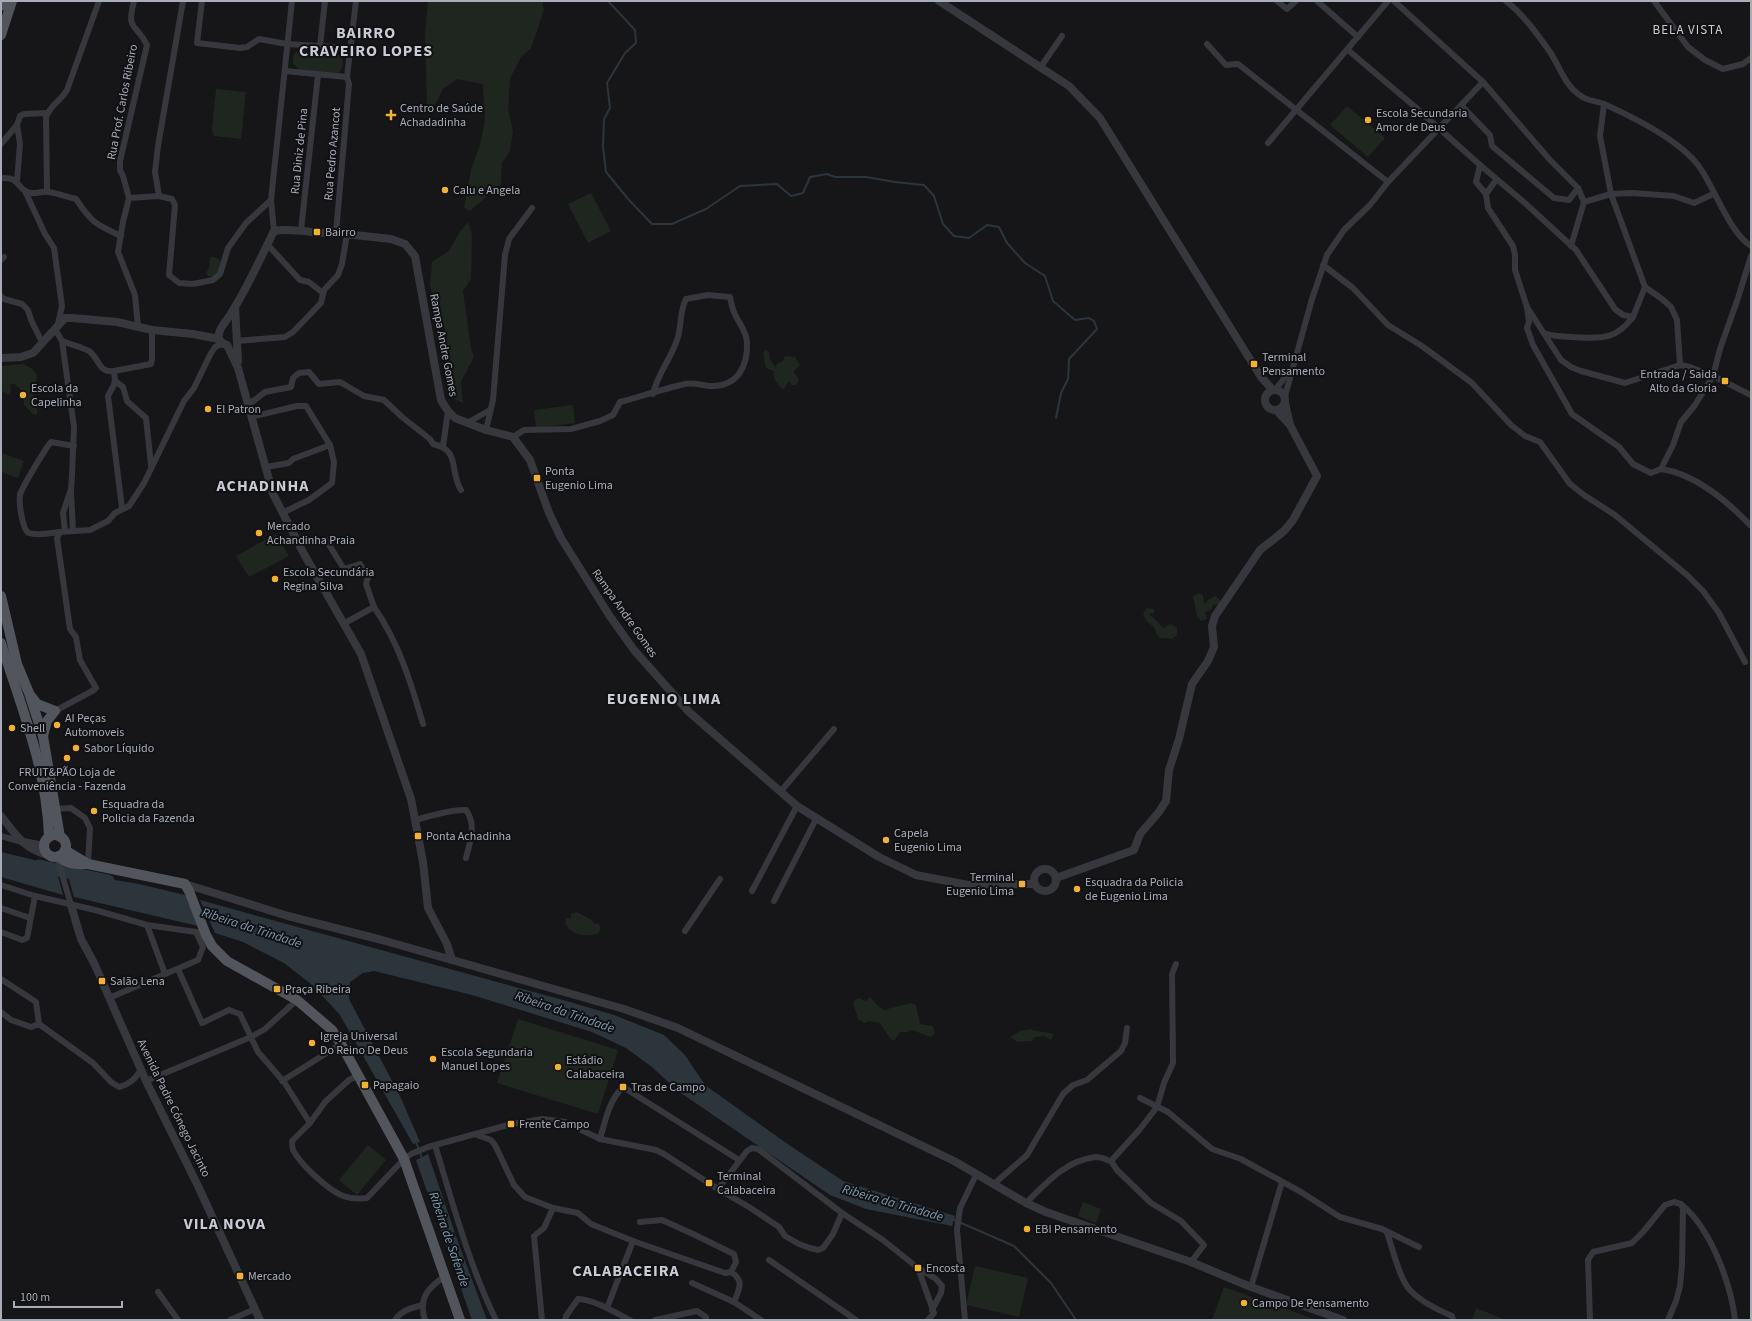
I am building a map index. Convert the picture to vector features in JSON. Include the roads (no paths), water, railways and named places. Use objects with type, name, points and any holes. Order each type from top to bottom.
[{"type":"main road","points":[[1,6],[3,1]]},
{"type":"main road","points":[[1,35],[12,1]]},
{"type":"main road","points":[[1,596],[17,664],[29,693],[43,736],[60,836],[65,844],[55,852]]},
{"type":"main road","points":[[1,643],[33,740],[40,770],[48,824],[55,852],[62,861],[73,864],[88,864],[187,888],[201,934],[212,946],[227,960],[297,1000],[332,1030],[407,1157],[460,1320]]},
{"type":"main road","points":[[29,693],[37,704],[55,711],[47,721],[43,736]]},
{"type":"main road","points":[[55,852],[56,835],[60,836]]},
{"type":"street","points":[[47,191],[46,117],[50,107],[63,97],[99,1]]},
{"type":"street","name":"Rua Prof. Carlos Ribeiro","points":[[134,1],[130,15],[131,21],[147,45],[120,161],[120,170],[129,198],[118,252],[135,295],[138,327]]},
{"type":"street","points":[[160,196],[155,172],[183,1]]},
{"type":"street","points":[[202,1],[197,42],[240,48],[247,47],[259,39],[287,44],[350,48]]},
{"type":"street","points":[[238,368],[218,334],[235,307],[274,231],[271,200],[292,1]]},
{"type":"street","points":[[320,46],[325,1]]},
{"type":"street","name":"Rua Pedro Azancot","points":[[336,233],[349,84],[347,77],[356,1]]},
{"type":"street","points":[[940,1],[1069,86],[1100,118],[1262,377],[1274,390],[1281,392],[1285,400],[1290,425]]},
{"type":"street","points":[[1277,1],[1287,9],[1296,1]]},
{"type":"street","points":[[1317,1],[1358,37]]},
{"type":"street","points":[[1268,144],[1388,1]]},
{"type":"street","points":[[1394,1],[1483,82],[1550,160],[1578,188],[1584,202],[1571,246]]},
{"type":"street","points":[[1506,1],[1531,28],[1550,52],[1571,88],[1582,98],[1604,104],[1651,128],[1679,146],[1698,165],[1732,223],[1751,246]]},
{"type":"street","points":[[1654,1],[1688,47],[1705,60],[1723,69],[1743,64],[1751,58]]},
{"type":"street","points":[[1040,68],[1062,36]]},
{"type":"street","points":[[1207,44],[1226,65],[1238,64],[1388,182]]},
{"type":"street","points":[[1348,50],[1414,106],[1496,180],[1526,204],[1571,246],[1605,292],[1609,302],[1615,310],[1633,317]]},
{"type":"street","points":[[285,71],[347,77]]},
{"type":"street","name":"Rua Diniz de Pina","points":[[301,230],[318,75]]},
{"type":"street","points":[[1277,411],[1283,407],[1292,368],[1312,299],[1327,255],[1344,230],[1370,205],[1388,182],[1438,128],[1462,106],[1483,82]]},
{"type":"street","points":[[1604,104],[1600,136],[1611,194],[1645,287],[1671,307],[1677,320],[1680,365]]},
{"type":"street","points":[[1462,106],[1490,135],[1492,146],[1554,198],[1569,200],[1578,188]]},
{"type":"street","points":[[1,144],[17,125],[20,116],[24,114],[48,113]]},
{"type":"street","points":[[17,125],[20,144],[17,181]]},
{"type":"street","points":[[1480,165],[1476,182],[1486,194],[1488,208],[1512,246],[1515,255],[1515,270],[1527,307],[1527,328],[1533,345],[1572,414],[1620,447],[1638,468],[1651,473],[1661,469],[1675,471],[1704,487],[1734,509],[1751,526]]},
{"type":"street","points":[[1,178],[9,178],[17,181],[25,191],[45,234],[54,248],[62,306],[56,327],[62,341],[73,413],[74,446],[71,489],[73,531]]},
{"type":"street","points":[[1486,194],[1496,180]]},
{"type":"street","points":[[25,191],[31,193],[47,191],[76,199],[89,219],[98,226],[121,236]]},
{"type":"street","points":[[1584,202],[1611,194],[1655,194],[1674,196],[1694,203],[1714,194]]},
{"type":"street","points":[[129,198],[160,196],[172,199],[175,205],[169,275],[179,283],[193,284],[213,280],[220,274],[228,248],[246,224],[271,200]]},
{"type":"street","points":[[486,430],[493,400],[505,255],[509,239],[532,208]]},
{"type":"street","points":[[74,446],[51,442],[20,494],[23,524],[25,530],[30,533],[40,534],[90,530],[101,526],[122,508],[129,506],[144,483],[184,401],[194,388],[212,351],[219,344],[224,343],[286,337],[322,303],[323,293],[338,275],[342,264],[347,234],[328,234],[283,229],[274,231]]},
{"type":"street","name":"Rampa Andre Gomes","points":[[347,234],[391,239],[405,244],[415,256],[441,400],[448,411],[455,418],[486,430],[513,437],[530,460],[549,513],[561,538],[609,614],[634,650],[689,712],[797,806],[879,857],[916,875],[968,885],[1035,884]]},
{"type":"street","points":[[267,244],[300,280],[309,282],[323,293]]},
{"type":"street","points":[[1661,469],[1673,445],[1681,422],[1695,405],[1713,376],[1720,349],[1751,256]]},
{"type":"street","points":[[1323,265],[1353,288],[1388,325],[1422,346],[1472,383],[1511,426],[1526,436],[1540,442],[1570,484],[1615,515],[1686,575],[1703,592],[1719,613],[1745,662]]},
{"type":"street","points":[[1544,333],[1554,337],[1608,337],[1623,329],[1633,317],[1645,287]]},
{"type":"street","points":[[513,437],[524,430],[571,428],[600,421],[613,415],[620,402],[653,394],[668,388],[690,383],[712,386],[724,385],[732,382],[744,363],[747,344],[745,332],[733,312],[730,297],[708,295],[686,299],[681,309],[678,337],[673,352],[656,381],[653,394]]},
{"type":"street","points":[[1,296],[4,299],[22,304],[28,310],[30,320],[42,342]]},
{"type":"street","points":[[235,307],[238,337],[236,341],[238,368],[273,494],[343,624],[361,654],[404,779],[415,820],[425,873],[428,908],[447,944],[452,960]]},
{"type":"street","points":[[1527,307],[1554,351],[1571,367],[1614,381],[1625,383],[1680,365],[1690,367],[1713,376],[1751,395]]},
{"type":"street","points":[[1,358],[21,357],[33,353],[65,318],[117,322],[152,330],[193,334],[224,343]]},
{"type":"street","points":[[193,334],[220,330],[224,327],[230,326],[237,332]]},
{"type":"street","points":[[62,341],[78,346],[89,352],[98,360],[102,369],[106,372],[151,364],[152,330]]},
{"type":"street","points":[[1265,400],[1266,395],[1274,390],[1292,368]]},
{"type":"street","points":[[114,371],[115,381],[108,396],[122,508]]},
{"type":"street","points":[[248,405],[265,392],[292,387],[293,378],[300,373],[309,372],[320,384],[340,382],[364,396],[384,400],[402,417],[430,439],[433,444],[444,446],[451,455],[457,485],[461,490]]},
{"type":"street","points":[[1056,878],[1134,850],[1140,834],[1166,801],[1169,770],[1192,684],[1208,661],[1214,647],[1212,626],[1215,616],[1260,550],[1284,531],[1293,520],[1317,476],[1290,425],[1277,411],[1273,411],[1267,407],[1262,377]]},
{"type":"street","points":[[115,381],[124,387],[127,401],[146,418],[151,467]]},
{"type":"street","points":[[251,417],[297,406],[306,406],[330,445],[334,462],[332,483],[309,500],[282,513]]},
{"type":"street","points":[[467,423],[490,410]]},
{"type":"street","points":[[444,446],[448,411]]},
{"type":"street","points":[[266,467],[289,463],[293,459],[330,445]]},
{"type":"street","points":[[55,711],[96,688],[80,660],[76,637],[70,629],[57,538],[62,532],[63,513],[71,489]]},
{"type":"street","points":[[326,540],[344,569],[360,564],[368,577],[366,584],[374,607],[384,621],[402,657],[423,724]]},
{"type":"street","points":[[343,624],[374,607]]},
{"type":"street","points":[[781,791],[834,729]]},
{"type":"street","points":[[752,890],[797,806]]},
{"type":"street","points":[[55,809],[71,808],[85,818],[90,828],[88,864]]},
{"type":"street","points":[[415,820],[446,814],[453,810],[466,810],[470,815],[472,822],[472,836],[466,858]]},
{"type":"street","points":[[1,816],[22,842]]},
{"type":"street","points":[[774,901],[816,819]]},
{"type":"street","points":[[1,836],[55,852],[71,905]]},
{"type":"street","points":[[1042,870],[1052,872],[1056,878],[1053,888],[1047,891],[1040,890],[1035,884],[1034,877],[1042,870]]},
{"type":"street","points":[[685,931],[720,879]]},
{"type":"street","points":[[1,885],[36,896],[95,910],[147,925],[201,934],[203,947],[198,960],[109,998]]},
{"type":"street","points":[[187,888],[452,960],[624,1009],[678,1028],[948,1158],[1026,1203],[1052,1215],[1191,1262],[1251,1287],[1343,1320]]},
{"type":"street","points":[[1,932],[22,940],[27,938],[30,918],[36,896]]},
{"type":"street","name":"Avenida Padre Cónego Jacinto","points":[[71,905],[77,930],[146,1081],[198,1186],[260,1320]]},
{"type":"street","points":[[1,908],[30,918]]},
{"type":"street","points":[[147,925],[165,974]]},
{"type":"street","points":[[1111,1161],[1140,1129],[1157,1107],[1164,1083],[1173,1063],[1172,974],[1176,964]]},
{"type":"street","points":[[178,969],[202,1023],[229,1010],[240,1014],[258,1052],[282,1081],[310,1124]]},
{"type":"street","points":[[1,979],[36,1002],[39,1024],[92,1063],[111,1082],[119,1086],[134,1081],[141,1070]]},
{"type":"street","points":[[146,1081],[265,1030],[297,1000]]},
{"type":"street","points":[[1,1012],[12,1020],[32,1027],[39,1024]]},
{"type":"street","points":[[995,1184],[1027,1155],[1063,1094],[1073,1085],[1087,1080],[1121,1050],[1125,1043],[1127,1028]]},
{"type":"street","points":[[282,1081],[341,1044]]},
{"type":"street","points":[[359,1075],[349,1080],[325,1102],[310,1124],[292,1141],[292,1148],[305,1165],[327,1186],[342,1196],[359,1199],[367,1198],[407,1157],[428,1147],[477,1135],[510,1124],[543,1119],[565,1122],[600,1139],[660,1152],[749,1207],[779,1227],[785,1236],[799,1244],[818,1250],[823,1248],[829,1241],[842,1214]]},
{"type":"street","points":[[600,1139],[610,1108],[618,1092],[623,1087],[739,1160]]},
{"type":"street","points":[[1140,1098],[1168,1112],[1212,1149],[1241,1159],[1340,1217],[1382,1229],[1387,1233],[1420,1247]]},
{"type":"street","points":[[477,1135],[491,1140],[495,1145],[517,1190],[525,1197],[553,1208],[578,1213],[591,1224],[633,1241],[725,1273],[731,1272],[738,1277],[740,1283],[734,1302]]},
{"type":"street","points":[[435,1145],[461,1229],[482,1287],[496,1320]]},
{"type":"street","points":[[718,1189],[749,1149],[758,1149],[842,1214],[883,1240],[918,1268],[936,1279],[942,1286],[941,1297],[932,1310]]},
{"type":"street","points":[[1026,1203],[1054,1176],[1074,1163],[1097,1157],[1111,1161],[1117,1170],[1151,1203],[1182,1221],[1204,1245],[1191,1262]]},
{"type":"street","points":[[965,1320],[957,1230],[960,1208],[976,1175]]},
{"type":"street","points":[[1251,1287],[1282,1182]]},
{"type":"street","points":[[1590,1320],[1588,1260],[1593,1252],[1632,1243],[1665,1205],[1674,1202],[1681,1204],[1692,1213],[1718,1260],[1729,1284],[1735,1320]]},
{"type":"street","points":[[1668,1320],[1676,1301],[1680,1286],[1684,1209],[1681,1204]]},
{"type":"street","points":[[542,1320],[534,1236],[544,1228],[553,1208]]},
{"type":"street","points":[[640,1222],[662,1220],[734,1254],[736,1262],[731,1272]]},
{"type":"street","points":[[1387,1233],[1403,1278],[1410,1290],[1434,1308],[1452,1316],[1453,1320]]},
{"type":"street","points":[[607,1308],[633,1241]]},
{"type":"street","points":[[769,1260],[856,1320]]},
{"type":"street","points":[[918,1268],[934,1313],[928,1320]]},
{"type":"street","points":[[425,1320],[423,1300],[427,1292],[445,1276]]},
{"type":"street","points":[[692,1283],[734,1302],[761,1320]]},
{"type":"street","points":[[158,1292],[178,1320]]},
{"type":"street","points":[[565,1320],[566,1316],[578,1299],[583,1299],[607,1308],[630,1320]]},
{"type":"street","points":[[395,1320],[400,1313],[410,1308],[423,1305]]},
{"type":"street","points":[[230,1320],[255,1308]]},
{"type":"street","points":[[656,1320],[698,1311],[706,1317],[706,1320]]},
{"type":"water","points":[[1,852],[55,865],[63,895],[1,877]]},
{"type":"water","points":[[67,872],[139,884],[185,895],[198,926],[74,897]]},
{"type":"water","points":[[200,900],[570,1002],[614,1015],[664,1035],[685,1055],[705,1085],[789,1145],[843,1181],[955,1216],[952,1226],[866,1209],[830,1195],[678,1091],[652,1067],[626,1048],[592,1032],[472,995],[374,971],[363,973],[350,982],[349,999],[400,1096],[420,1142],[413,1144],[340,1015],[311,984],[284,963],[243,942],[215,933]]},
{"type":"water","name":"Ribeira de Safende","points":[[428,1154],[458,1242],[487,1320],[472,1320],[416,1160]]},
{"type":"waterway","points":[[608,1],[635,30],[636,43],[625,53],[607,83],[610,108],[604,119],[603,147],[606,172],[629,200],[652,224],[672,224],[706,209],[740,186],[777,184],[791,196],[803,193],[810,177],[827,174],[835,177],[866,177],[924,185],[934,196],[943,224],[954,236],[969,238],[987,225],[999,227],[1007,243],[1025,263],[1045,276],[1053,301],[1075,320],[1089,318],[1094,321],[1097,329],[1069,359],[1068,379],[1061,393],[1056,418]]},
{"type":"waterway","name":"Ribeira da Trindade","points":[[39,866],[108,881]]},
{"type":"waterway","points":[[416,1142],[422,1158]]},
{"type":"waterway","name":"Ribeira da Trindade","points":[[952,1219],[1014,1246],[1051,1283],[1076,1320]]},
{"type":"place","name":"Centro de Saúde Achadadinha","points":[[391,115]]},
{"type":"place","name":"Escola Secundaria Amor de Deus","points":[[1368,120]]},
{"type":"place","name":"Calu e Angela","points":[[445,190]]},
{"type":"place","name":"Bairro","points":[[317,232]]},
{"type":"place","name":"Terminal Pensamento","points":[[1254,364]]},
{"type":"place","name":"Entrada / Saida Alto da Gloria","points":[[1725,381]]},
{"type":"place","name":"Escola da Capelinha","points":[[23,395]]},
{"type":"place","name":"El Patron","points":[[208,409]]},
{"type":"place","name":"Ponta Eugenio Lima","points":[[537,478]]},
{"type":"place","name":"Mercado Achandinha Praia","points":[[259,533]]},
{"type":"place","name":"Escola Secundária Regina Silva","points":[[275,579]]},
{"type":"place","name":"AI Peças Automoveis","points":[[57,725]]},
{"type":"place","name":"Shell","points":[[12,728]]},
{"type":"place","name":"Sabor Líquido","points":[[76,748]]},
{"type":"place","name":"FRUIT&PÃO Loja de Conveniência - Fazenda","points":[[67,758]]},
{"type":"place","name":"Esquadra da Policia da Fazenda","points":[[94,811]]},
{"type":"place","name":"Ponta Achadinha","points":[[418,836]]},
{"type":"place","name":"Capela Eugenio Lima","points":[[886,840]]},
{"type":"place","name":"Terminal Eugenio Lima","points":[[1022,884]]},
{"type":"place","name":"Esquadra da Policia de Eugenio Lima","points":[[1077,889]]},
{"type":"place","name":"Salão Lena","points":[[102,981]]},
{"type":"place","name":"Praça Ribeira","points":[[277,989]]},
{"type":"place","name":"Igreja Universal Do Reino De Deus","points":[[312,1043]]},
{"type":"place","name":"Escola Segundaria Manuel Lopes","points":[[433,1059]]},
{"type":"place","name":"Estádio Calabaceira","points":[[558,1067]]},
{"type":"place","name":"Papagaio","points":[[365,1085]]},
{"type":"place","name":"Tras de Campo","points":[[623,1087]]},
{"type":"place","name":"Frente Campo","points":[[511,1124]]},
{"type":"place","name":"Terminal Calabaceira","points":[[709,1183]]},
{"type":"place","name":"EBI Pensamento","points":[[1027,1229]]},
{"type":"place","name":"Encosta","points":[[918,1268]]},
{"type":"place","name":"Mercado","points":[[240,1276]]},
{"type":"place","name":"Campo De Pensamento","points":[[1244,1303]]},
{"type":"district","name":"BELA VISTA","points":[[1688,29]]},
{"type":"district","name":"BAIRRO CRAVEIRO LOPES","points":[[366,41]]},
{"type":"district","name":"ACHADINHA","points":[[263,485]]},
{"type":"district","name":"EUGENIO LIMA","points":[[664,698]]},
{"type":"district","name":"VILA NOVA","points":[[225,1223]]},
{"type":"district","name":"CALABACEIRA","points":[[626,1270]]}]
